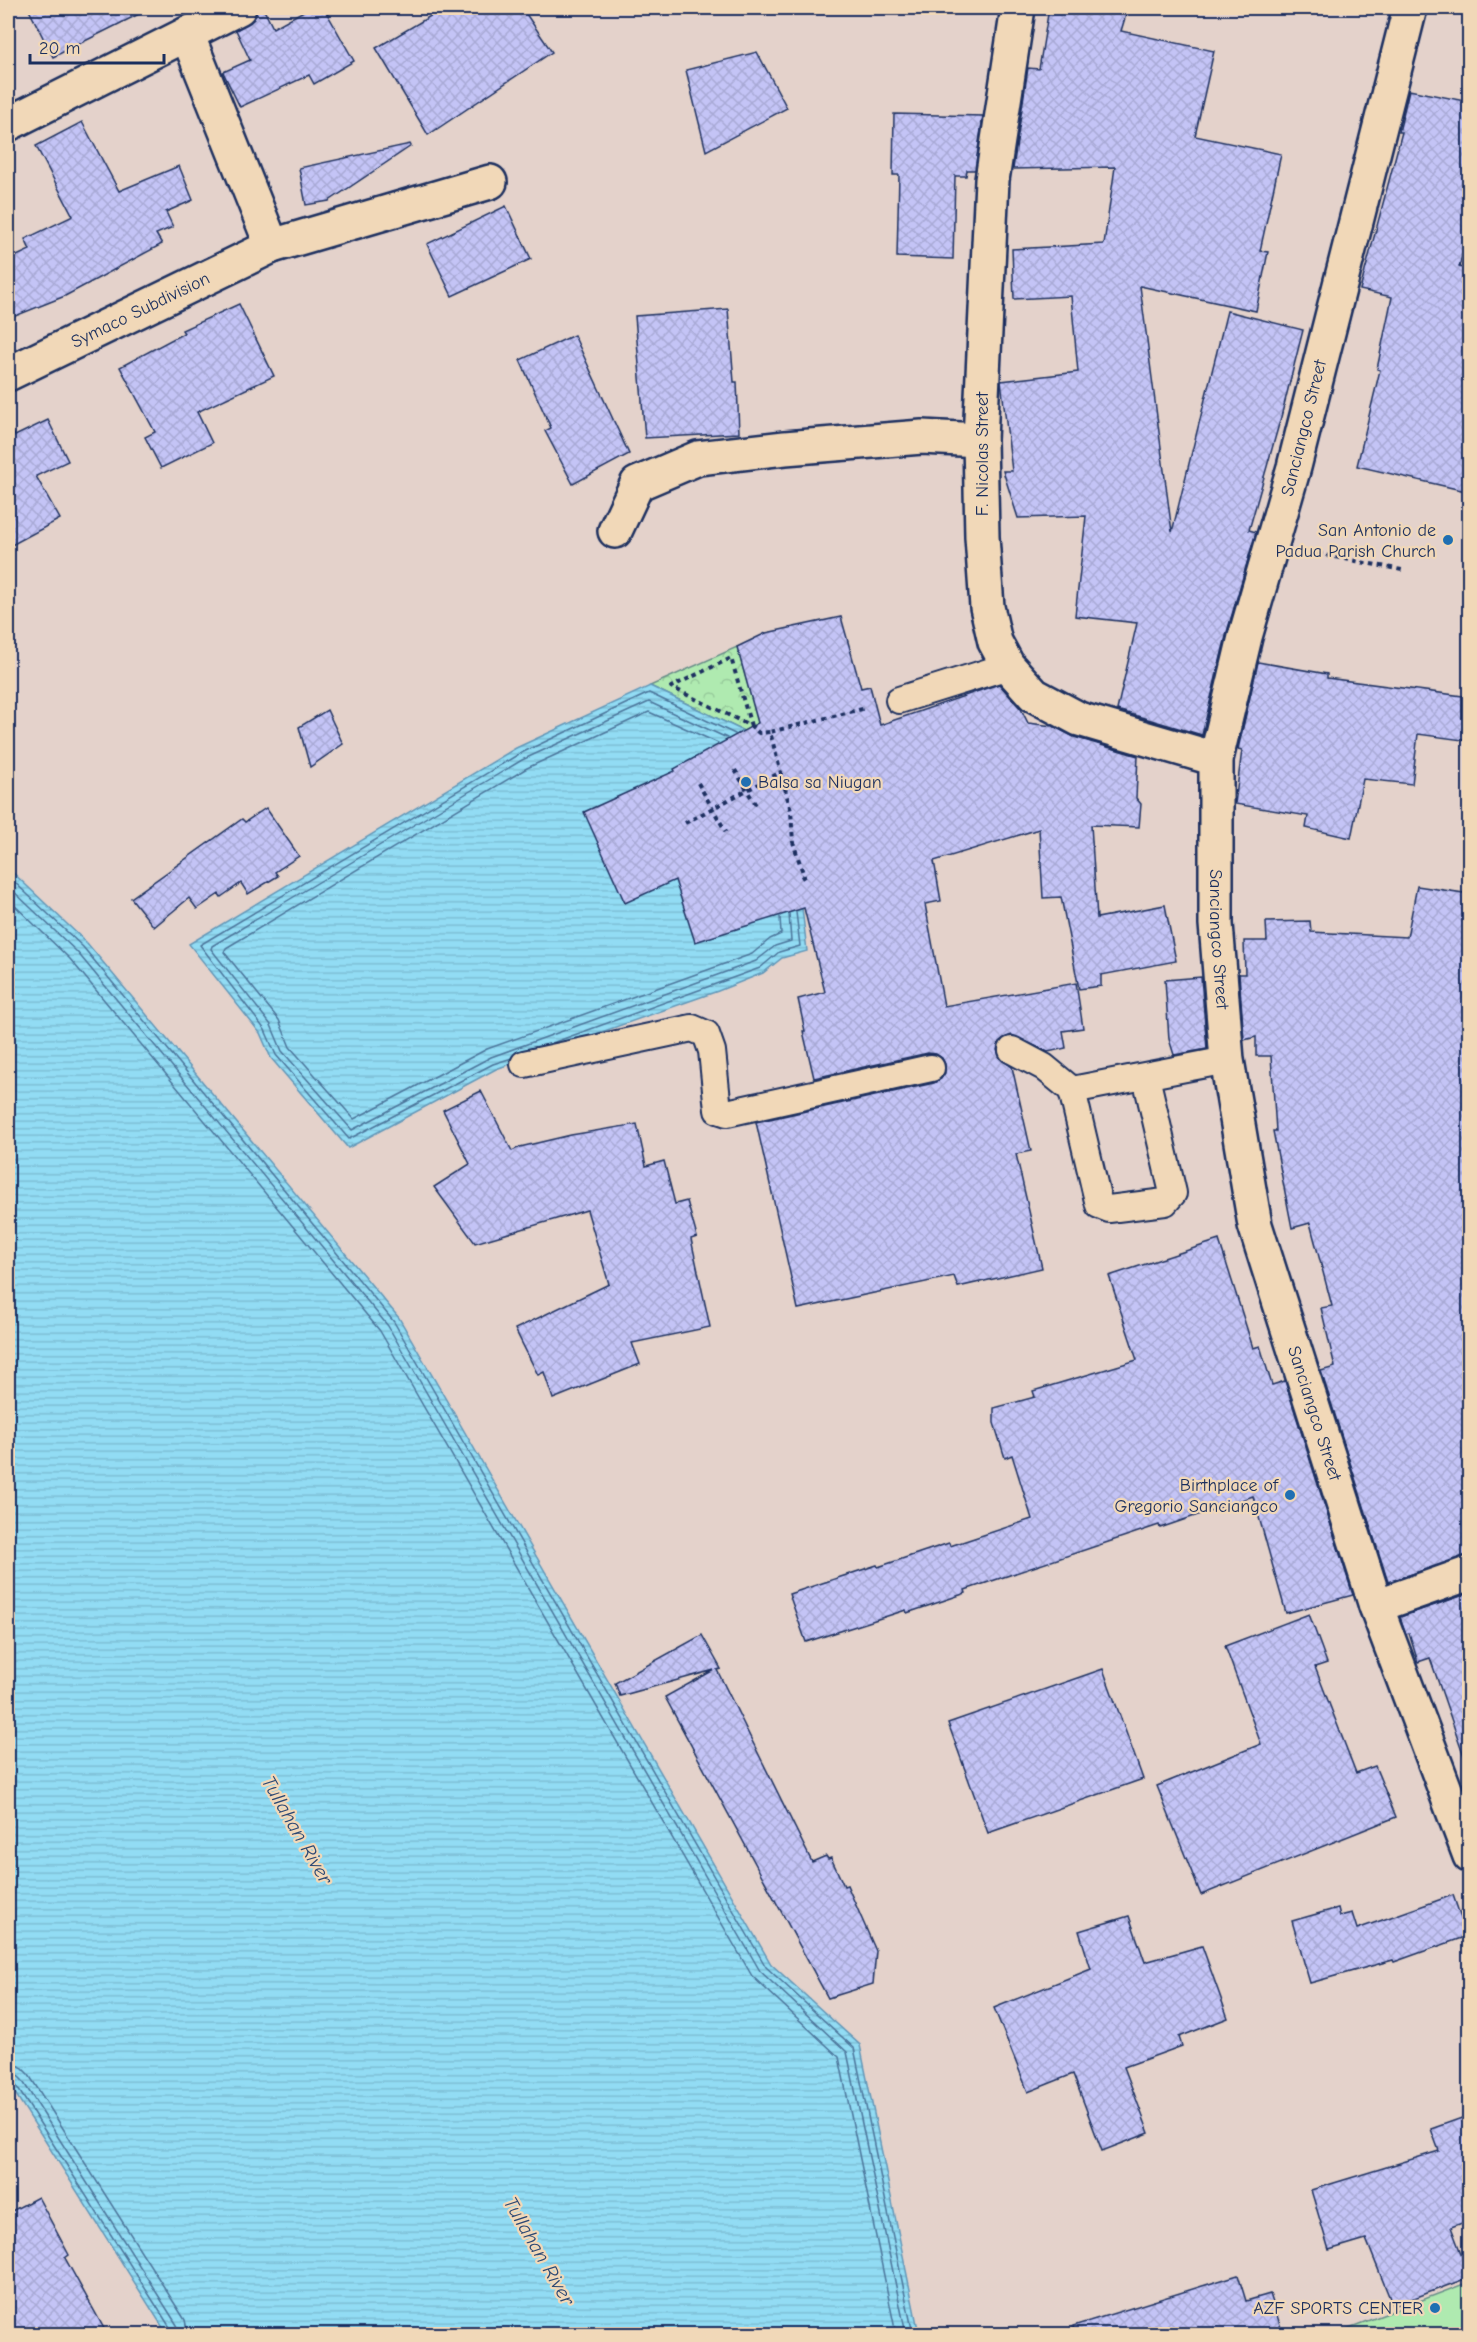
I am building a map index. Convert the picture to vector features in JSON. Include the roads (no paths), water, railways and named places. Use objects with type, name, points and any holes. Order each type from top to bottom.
[{"type":"street","points":[[8,124],[239,8]]},
{"type":"street","name":"F. Nicolas Street","points":[[1018,8],[992,180],[980,440],[982,537],[987,607],[995,642],[1008,666],[1034,695],[1079,719],[1216,759]]},
{"type":"street","name":"Sanciangco Street","points":[[1410,8],[1273,546],[1245,637],[1216,759],[1216,924],[1227,1060],[1255,1225],[1376,1606],[1470,1856]]},
{"type":"street","points":[[187,34],[272,246]]},
{"type":"street","name":"Symaco Subdivision","points":[[8,374],[272,246],[490,182]]},
{"type":"street","points":[[615,531],[637,484],[698,458],[785,448],[922,437],[980,440]]},
{"type":"street","points":[[1376,1606],[1470,1574]]},
{"type":"lane","points":[[899,700],[1008,666]]},
{"type":"lane","points":[[524,1064],[692,1028],[706,1034],[712,1051],[718,1110],[727,1113],[931,1068]]},
{"type":"lane","points":[[1012,1050],[1044,1067],[1072,1090],[1099,1205],[1110,1209],[1165,1202],[1173,1193],[1146,1077]]},
{"type":"lane","points":[[1072,1090],[1227,1060]]},
{"type":"water","points":[[650,686],[758,738],[802,908],[807,951],[782,958],[763,973],[718,991],[496,1069],[348,1148],[271,1058],[260,1033],[189,944],[516,748]]},
{"type":"water","name":"Tullahan River","points":[[8,868],[87,943],[399,1318],[771,1964],[860,2045],[919,2334],[167,2334],[8,2082]]},
{"type":"place","name":"San Antonio de Padua Parish Church","points":[[1448,540]]},
{"type":"place","name":"Balsa sa Niugan","points":[[746,782]]},
{"type":"place","name":"Birthplace of Gregorio Sanciangco","points":[[1290,1495]]},
{"type":"place","name":"AZF SPORTS CENTER","points":[[1435,2308]]}]
